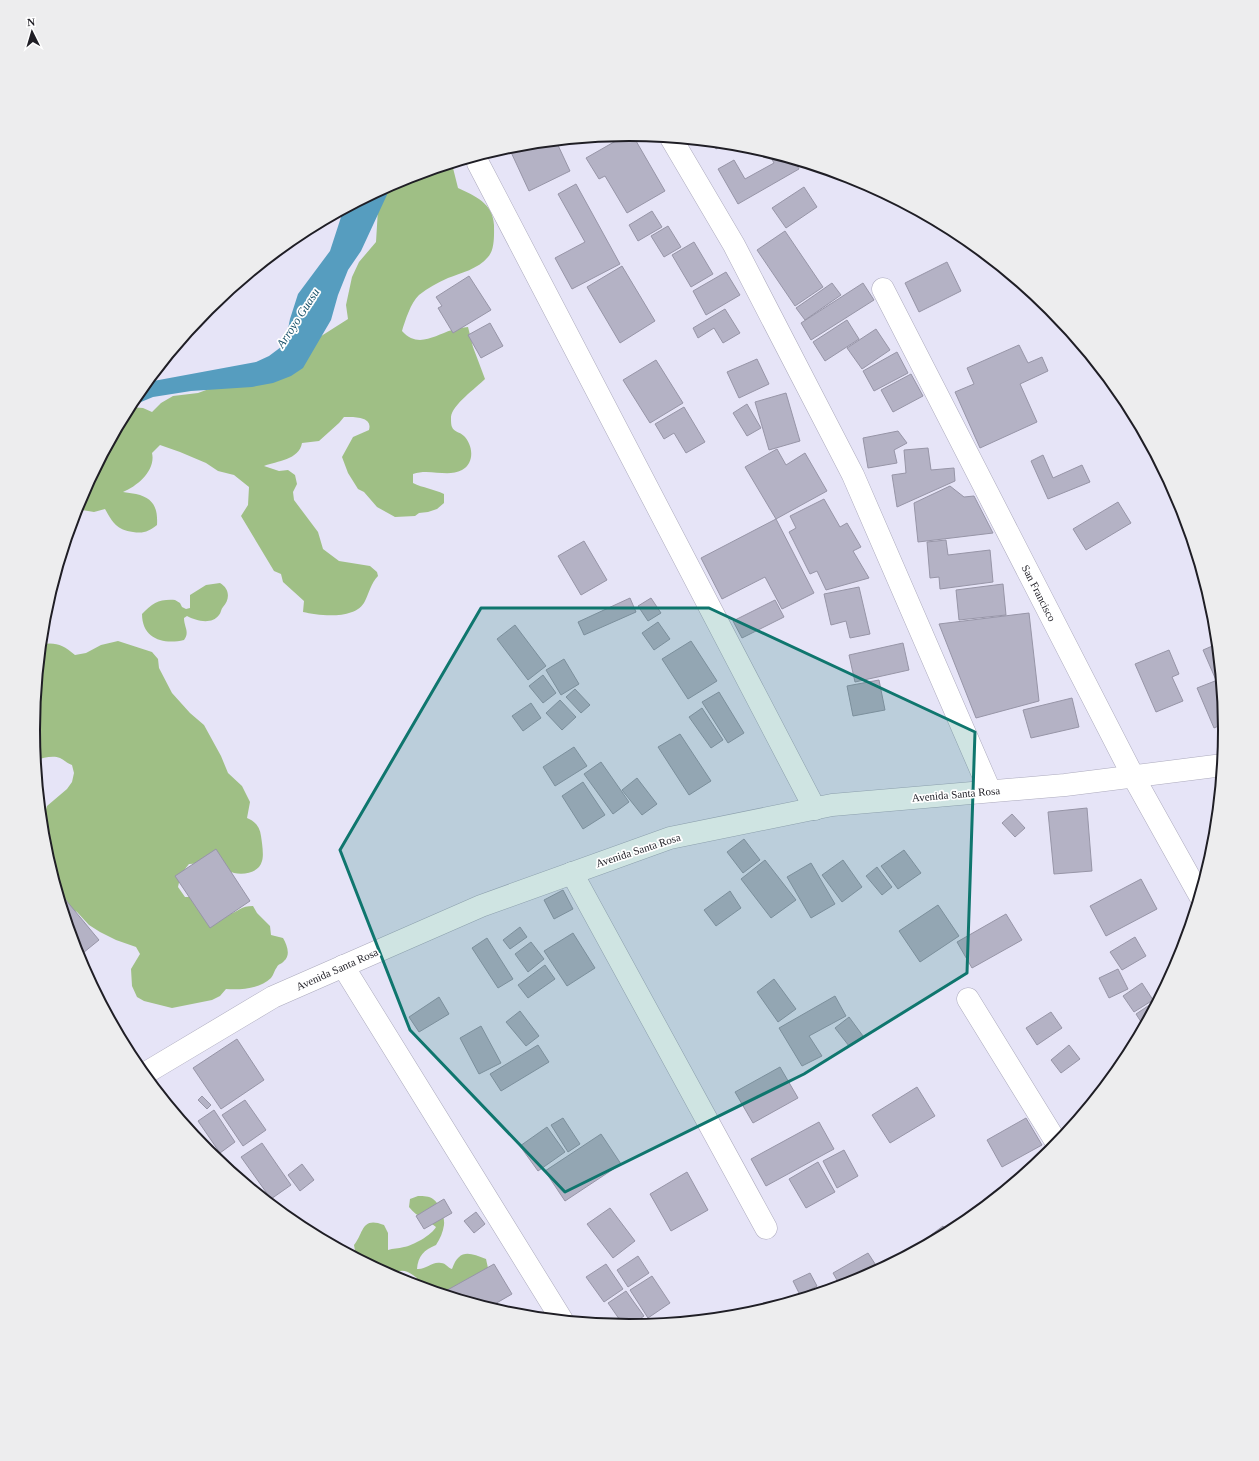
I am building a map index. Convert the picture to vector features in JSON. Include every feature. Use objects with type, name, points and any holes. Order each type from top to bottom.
[{"type":"street","points":[[674,143],[734,245],[852,475],[990,791]]},
{"type":"street","points":[[478,163],[815,808]]},
{"type":"street","name":"San Francisco","points":[[883,289],[1133,776],[1197,890]]},
{"type":"street","name":"Avenida Santa Rosa","points":[[149,1071],[273,997],[481,906],[670,838],[832,805],[1065,785],[1218,766]]},
{"type":"street","points":[[572,873],[766,1228]]},
{"type":"street","points":[[343,966],[559,1316]]},
{"type":"street","points":[[968,999],[1058,1135]]},
{"type":"highlighted area","points":[[481,608],[709,608],[975,732],[967,973],[804,1074],[565,1192],[410,1030],[340,850]]},
{"type":"green space","points":[[453,168],[458,188],[477,197],[487,206],[490,211],[493,217],[494,242],[490,254],[479,265],[440,282],[419,295],[411,307],[402,331],[414,339],[420,340],[427,339],[454,329],[468,327],[473,347],[485,379],[455,407],[452,412],[451,425],[453,429],[464,436],[471,449],[471,459],[466,467],[462,470],[450,473],[419,472],[413,474],[413,483],[444,494],[444,503],[437,509],[419,513],[415,516],[395,517],[377,507],[364,492],[358,489],[348,473],[342,457],[353,437],[369,430],[368,422],[357,417],[344,417],[319,441],[302,443],[297,453],[287,459],[264,466],[279,471],[288,470],[295,475],[297,484],[293,492],[294,500],[318,532],[323,549],[339,561],[370,566],[377,572],[378,576],[370,588],[365,601],[360,607],[346,614],[337,615],[319,615],[303,612],[304,601],[283,582],[281,574],[274,571],[241,516],[248,505],[249,487],[234,475],[218,471],[206,463],[160,445],[152,453],[153,459],[149,471],[145,477],[140,482],[123,492],[147,498],[153,504],[157,513],[157,525],[149,530],[137,533],[119,528],[110,518],[105,509],[94,512],[83,510],[101,470],[136,408],[143,408],[152,412],[161,403],[173,396],[198,393],[209,389],[315,340],[348,319],[346,305],[352,277],[359,262],[376,242],[378,209],[381,197],[404,186]]},
{"type":"green space","points":[[220,583],[226,588],[228,597],[220,614],[216,618],[208,621],[199,621],[187,616],[184,618],[187,634],[184,640],[169,642],[162,641],[150,635],[143,622],[142,614],[153,604],[165,600],[175,600],[180,603],[182,607],[186,609],[190,608],[190,595],[206,585]]},
{"type":"green space","points":[[118,641],[152,652],[158,659],[159,668],[172,693],[190,713],[204,725],[221,756],[228,773],[242,786],[250,802],[247,818],[258,827],[263,852],[263,858],[258,868],[251,872],[238,874],[214,864],[189,864],[182,875],[178,887],[185,897],[195,897],[228,915],[243,908],[253,906],[257,913],[270,926],[271,935],[283,938],[288,950],[286,959],[278,966],[271,978],[256,987],[226,989],[220,996],[212,1000],[172,1008],[144,1001],[137,997],[132,986],[131,969],[140,954],[136,947],[116,940],[100,932],[89,925],[77,912],[67,906],[51,846],[46,811],[47,806],[67,789],[72,782],[74,773],[72,765],[60,758],[51,757],[41,759],[41,692],[45,654],[47,644],[60,645],[75,655],[86,653],[101,645]]},
{"type":"green space","points":[[418,1196],[431,1198],[438,1204],[444,1218],[444,1228],[436,1245],[422,1254],[417,1269],[432,1264],[443,1263],[452,1269],[458,1258],[465,1254],[486,1259],[488,1268],[462,1295],[417,1280],[417,1278],[409,1273],[403,1271],[397,1272],[355,1252],[354,1245],[367,1224],[377,1223],[384,1225],[388,1233],[388,1250],[412,1245],[422,1240],[434,1230],[436,1227],[412,1211],[409,1207],[410,1199]]},
{"type":"water","name":"Arroyo Guasu","points":[[388,193],[361,251],[348,270],[338,295],[331,320],[303,368],[291,376],[273,383],[252,387],[191,391],[153,397],[139,403],[156,381],[256,362],[269,356],[285,344],[290,319],[298,294],[330,251],[341,217]]},
{"type":"building","points":[[615,141],[636,141],[665,191],[627,213],[605,176],[599,179],[586,158]]},
{"type":"building","points":[[558,145],[570,171],[529,191],[511,153]]},
{"type":"building","points":[[772,158],[797,165],[799,169],[738,204],[718,169],[734,160],[745,179],[774,163]]},
{"type":"building","points":[[576,184],[620,264],[572,289],[555,258],[585,242],[558,194]]},
{"type":"building","points":[[804,187],[817,207],[786,228],[772,208]]},
{"type":"building","points":[[652,211],[662,227],[638,241],[629,225]]},
{"type":"building","points":[[668,226],[681,247],[664,257],[651,236]]},
{"type":"building","points":[[785,231],[823,287],[795,306],[757,250]]},
{"type":"building","points":[[694,242],[713,274],[691,287],[672,255]]},
{"type":"building","points":[[947,262],[961,291],[919,312],[905,283]]},
{"type":"building","points":[[622,266],[655,321],[620,343],[587,287]]},
{"type":"building","points":[[726,272],[740,295],[706,315],[693,291]]},
{"type":"building","points":[[469,276],[491,310],[453,333],[438,308],[442,306],[436,297]]},
{"type":"building","points":[[832,283],[841,295],[805,320],[796,308]]},
{"type":"building","points":[[863,283],[874,300],[811,340],[801,323]]},
{"type":"building","points":[[725,309],[740,333],[723,343],[714,328],[698,338],[693,328]]},
{"type":"building","points":[[847,320],[859,339],[825,361],[813,342]]},
{"type":"building","points":[[490,323],[503,346],[481,358],[468,335]]},
{"type":"building","points":[[876,329],[890,350],[862,369],[847,348]]},
{"type":"building","points":[[1019,345],[1028,363],[1042,357],[1048,371],[1020,384],[1037,422],[980,448],[955,392],[974,384],[967,368]]},
{"type":"building","points":[[897,352],[908,373],[874,391],[863,371]]},
{"type":"building","points":[[757,359],[769,384],[739,398],[727,372]]},
{"type":"building","points":[[656,360],[683,403],[650,423],[623,380]]},
{"type":"building","points":[[911,374],[923,396],[893,412],[881,390]]},
{"type":"building","points":[[786,393],[800,441],[769,450],[755,402]]},
{"type":"building","points":[[747,404],[761,428],[747,436],[733,413]]},
{"type":"building","points":[[684,407],[705,442],[686,453],[674,433],[664,439],[655,424]]},
{"type":"building","points":[[898,431],[907,443],[894,450],[897,463],[868,468],[863,438]]},
{"type":"building","points":[[928,448],[931,470],[954,468],[955,481],[897,507],[892,475],[906,473],[904,450]]},
{"type":"building","points":[[777,449],[786,465],[805,453],[827,491],[776,519],[745,467]]},
{"type":"building","points":[[1043,455],[1053,478],[1082,465],[1090,482],[1048,499],[1031,461]]},
{"type":"building","points":[[950,486],[964,497],[974,496],[993,533],[918,542],[914,503]]},
{"type":"building","points":[[824,499],[840,527],[847,523],[861,547],[853,551],[869,578],[826,590],[817,571],[810,574],[789,532],[796,528],[790,516]]},
{"type":"building","points":[[1118,502],[1131,523],[1086,550],[1073,529]]},
{"type":"building","points":[[776,519],[814,593],[782,609],[765,577],[722,599],[701,558]]},
{"type":"building","points":[[946,540],[948,555],[990,550],[993,582],[940,589],[939,577],[930,578],[927,542]]},
{"type":"building","points":[[584,541],[607,580],[581,595],[558,556]]},
{"type":"building","points":[[1003,584],[1006,615],[959,620],[956,590]]},
{"type":"building","points":[[859,587],[870,634],[850,638],[846,621],[831,625],[824,594]]},
{"type":"building","points":[[630,598],[636,612],[584,635],[578,622]]},
{"type":"building","points":[[651,598],[661,613],[648,621],[638,606]]},
{"type":"building","points":[[775,600],[784,617],[742,638],[733,621]]},
{"type":"building","points":[[1029,613],[1039,701],[976,718],[939,624]]},
{"type":"building","points":[[658,622],[670,639],[654,650],[642,633]]},
{"type":"building","points":[[515,625],[546,666],[528,680],[497,639]]},
{"type":"building","points":[[691,641],[717,681],[688,699],[662,659]]},
{"type":"building","points":[[903,643],[909,670],[855,682],[849,655]]},
{"type":"building","points":[[1213,646],[1217,682],[1203,650]]},
{"type":"building","points":[[1169,650],[1179,674],[1172,677],[1183,701],[1156,712],[1135,664]]},
{"type":"building","points":[[564,659],[579,684],[561,695],[546,670]]},
{"type":"building","points":[[543,675],[556,693],[543,703],[529,686]]},
{"type":"building","points":[[879,680],[885,710],[853,716],[847,686]]},
{"type":"building","points":[[1215,681],[1218,692],[1219,726],[1214,728],[1197,688]]},
{"type":"building","points":[[575,689],[590,705],[581,713],[566,697]]},
{"type":"building","points":[[719,692],[744,733],[728,743],[702,702]]},
{"type":"building","points":[[1072,698],[1079,727],[1031,738],[1023,710]]},
{"type":"building","points":[[560,700],[576,717],[562,730],[546,713]]},
{"type":"building","points":[[531,703],[541,718],[523,731],[512,716]]},
{"type":"building","points":[[702,708],[723,740],[711,748],[689,717]]},
{"type":"building","points":[[680,734],[711,781],[689,795],[658,747]]},
{"type":"building","points":[[574,747],[587,766],[555,786],[543,767]]},
{"type":"building","points":[[601,762],[629,802],[613,814],[584,774]]},
{"type":"building","points":[[637,778],[657,804],[642,815],[622,790]]},
{"type":"building","points":[[583,782],[605,815],[583,829],[562,796]]},
{"type":"building","points":[[1087,808],[1092,871],[1054,874],[1048,812]]},
{"type":"building","points":[[1012,814],[1025,828],[1015,837],[1002,823]]},
{"type":"building","points":[[744,839],[760,860],[743,873],[727,852]]},
{"type":"building","points":[[216,849],[250,901],[210,928],[175,876]]},
{"type":"building","points":[[904,850],[921,873],[898,889],[881,866]]},
{"type":"building","points":[[765,860],[796,900],[771,918],[741,879]]},
{"type":"building","points":[[843,860],[862,887],[842,902],[822,875]]},
{"type":"building","points":[[811,863],[835,904],[811,918],[787,877]]},
{"type":"building","points":[[877,867],[892,887],[882,895],[866,876]]},
{"type":"building","points":[[1141,879],[1157,909],[1106,936],[1090,906]]},
{"type":"building","points":[[563,890],[573,909],[554,919],[544,900]]},
{"type":"building","points":[[730,891],[741,908],[716,926],[704,910]]},
{"type":"building","points":[[65,899],[99,940],[84,952],[71,920]]},
{"type":"building","points":[[938,905],[959,936],[920,962],[899,931]]},
{"type":"building","points":[[1006,914],[1022,940],[972,968],[957,942]]},
{"type":"building","points":[[520,927],[527,937],[510,949],[503,940]]},
{"type":"building","points":[[573,933],[595,968],[567,986],[544,951]]},
{"type":"building","points":[[1135,937],[1146,956],[1122,970],[1110,952]]},
{"type":"building","points":[[487,938],[513,979],[498,988],[472,948]]},
{"type":"building","points":[[531,942],[544,959],[528,972],[515,954]]},
{"type":"building","points":[[545,965],[555,979],[528,998],[518,985]]},
{"type":"building","points":[[1118,969],[1128,989],[1109,998],[1099,978]]},
{"type":"building","points":[[774,979],[796,1009],[778,1022],[757,992]]},
{"type":"building","points":[[1142,983],[1153,1000],[1134,1012],[1123,996]]},
{"type":"building","points":[[835,996],[846,1016],[809,1036],[822,1056],[802,1066],[779,1028]]},
{"type":"building","points":[[439,997],[449,1014],[419,1032],[409,1017]]},
{"type":"building","points":[[1151,1004],[1141,1022],[1136,1014]]},
{"type":"building","points":[[520,1011],[539,1036],[526,1046],[506,1022]]},
{"type":"building","points":[[1051,1012],[1062,1028],[1037,1045],[1026,1028]]},
{"type":"building","points":[[849,1017],[863,1036],[849,1046],[835,1028]]},
{"type":"building","points":[[481,1026],[501,1063],[479,1074],[460,1038]]},
{"type":"building","points":[[237,1039],[264,1080],[221,1109],[193,1068]]},
{"type":"building","points":[[538,1045],[549,1062],[501,1091],[490,1074]]},
{"type":"building","points":[[1069,1045],[1080,1059],[1061,1073],[1051,1060]]},
{"type":"building","points":[[780,1067],[798,1098],[753,1123],[735,1092]]},
{"type":"building","points":[[917,1087],[935,1116],[890,1143],[872,1115]]},
{"type":"building","points":[[202,1096],[211,1105],[207,1109],[198,1100]]},
{"type":"building","points":[[245,1100],[266,1130],[243,1146],[222,1115]]},
{"type":"building","points":[[214,1110],[235,1142],[220,1153],[198,1121]]},
{"type":"building","points":[[563,1118],[580,1144],[568,1152],[551,1125]]},
{"type":"building","points":[[1026,1118],[1042,1145],[1002,1167],[987,1140]]},
{"type":"building","points":[[819,1122],[834,1149],[766,1186],[751,1159]]},
{"type":"building","points":[[547,1127],[565,1152],[538,1171],[520,1146]]},
{"type":"building","points":[[601,1134],[621,1164],[565,1201],[545,1171]]},
{"type":"building","points":[[262,1143],[291,1185],[272,1199],[241,1157]]},
{"type":"building","points":[[844,1150],[858,1176],[837,1188],[823,1161]]},
{"type":"building","points":[[818,1162],[835,1192],[806,1208],[789,1179]]},
{"type":"building","points":[[302,1164],[314,1180],[300,1191],[288,1175]]},
{"type":"building","points":[[687,1172],[708,1210],[671,1231],[650,1194]]},
{"type":"building","points":[[444,1199],[452,1213],[424,1229],[416,1216]]},
{"type":"building","points":[[610,1208],[635,1241],[613,1258],[587,1224]]},
{"type":"building","points":[[476,1212],[485,1224],[474,1233],[464,1221]]},
{"type":"building","points":[[943,1226],[945,1228],[932,1236],[931,1235]]},
{"type":"building","points":[[868,1253],[876,1265],[838,1282],[833,1273]]},
{"type":"building","points":[[638,1256],[649,1273],[628,1287],[617,1270]]},
{"type":"building","points":[[494,1264],[512,1294],[494,1304],[446,1291]]},
{"type":"building","points":[[606,1264],[623,1289],[604,1302],[586,1277]]},
{"type":"building","points":[[810,1273],[817,1286],[800,1295],[793,1281]]},
{"type":"building","points":[[652,1276],[670,1303],[648,1318],[630,1290]]},
{"type":"building","points":[[626,1291],[644,1316],[639,1320],[620,1320],[608,1303]]}]
